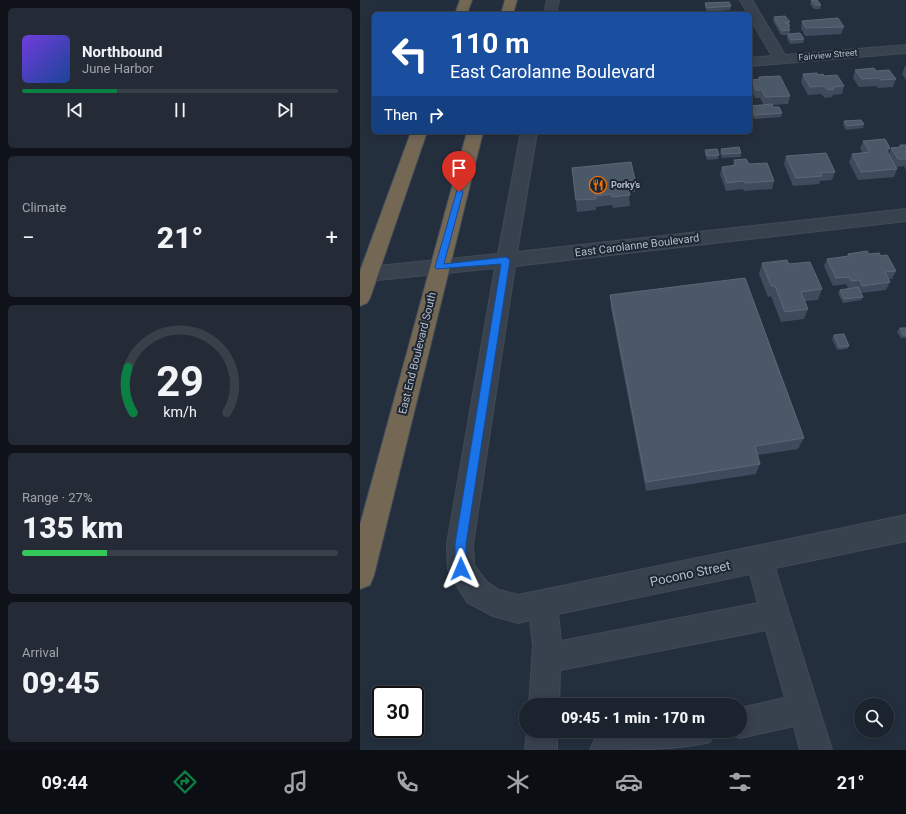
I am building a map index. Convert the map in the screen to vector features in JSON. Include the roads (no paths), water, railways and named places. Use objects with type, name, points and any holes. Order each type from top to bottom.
[{"type":"highway","points":[[462,12],[466,0]]},
{"type":"highway","points":[[508,12],[511,0]]},
{"type":"highway","points":[[360,298],[418,134]]},
{"type":"highway","name":"East End Boulevard South","points":[[360,575],[474,134]]},
{"type":"street","points":[[550,12],[553,0]]},
{"type":"street","points":[[746,0],[781,60]]},
{"type":"street","name":"Fairview Street","points":[[752,62],[906,49]]},
{"type":"street","points":[[506,260],[529,134]]},
{"type":"street","name":"East Carolanne Boulevard","points":[[368,274],[506,260],[906,214]]},
{"type":"street","name":"Pocono Street","points":[[506,260],[460,544],[461,569],[477,592],[493,602],[518,609],[759,559],[903,535]]},
{"type":"street","points":[[759,559],[816,750]]},
{"type":"street","points":[[543,604],[547,646],[544,698]]},
{"type":"street","points":[[546,658],[776,614]]},
{"type":"street","points":[[747,721],[804,709]]},
{"type":"street","points":[[541,750],[542,738]]},
{"type":"street","points":[[606,750],[665,738]]},
{"type":"place","name":"Porky's","points":[[598,185]]}]
